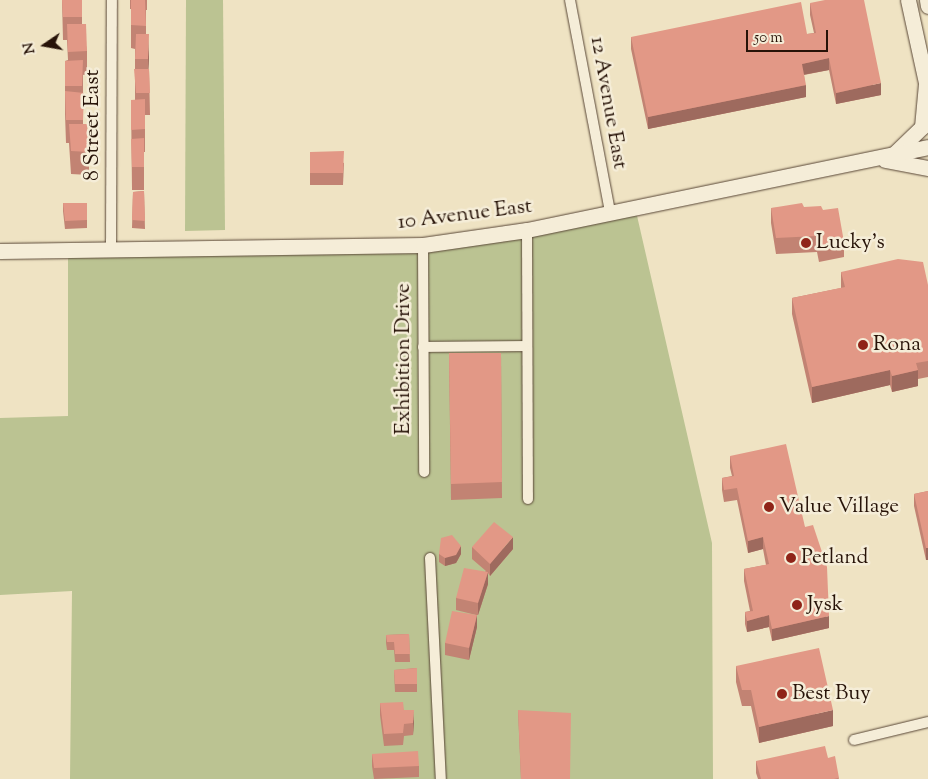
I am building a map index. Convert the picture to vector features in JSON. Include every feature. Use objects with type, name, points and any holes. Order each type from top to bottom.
[{"type":"street","name":"8 Street East","points":[[111,251],[112,0]]},
{"type":"street","name":"12 Avenue East","points":[[570,0],[610,212]]},
{"type":"street","points":[[894,154],[922,127],[927,88],[908,0]]},
{"type":"street","points":[[927,0],[928,6]]},
{"type":"street","name":"10 Avenue East","points":[[0,251],[111,251],[422,245],[528,230],[928,147]]},
{"type":"street","points":[[873,158],[928,168]]},
{"type":"street","points":[[528,230],[524,346],[528,499]]},
{"type":"street","name":"Exhibition Drive","points":[[422,245],[424,472]]},
{"type":"street","points":[[423,347],[524,346]]},
{"type":"street","points":[[430,558],[441,779]]},
{"type":"street","points":[[854,740],[928,722]]},
{"type":"green space","points":[[186,0],[223,0],[225,230],[185,231]]},
{"type":"green space","points":[[635,207],[712,543],[713,779],[70,779],[72,591],[0,595],[0,418],[68,416],[68,254],[420,249]]},
{"type":"building","points":[[62,0],[82,0],[82,17],[63,17]]},
{"type":"building","points":[[131,0],[145,0],[146,26],[131,25]]},
{"type":"building","points":[[825,0],[864,0],[881,83],[836,93],[829,58],[802,64],[806,85],[648,117],[631,37],[801,2],[807,34],[816,33],[810,3]]},
{"type":"building","points":[[67,24],[86,24],[87,51],[68,52]]},
{"type":"building","points":[[136,34],[149,34],[148,59],[135,59]]},
{"type":"building","points":[[83,60],[82,86],[65,86],[65,61]]},
{"type":"building","points":[[134,69],[149,69],[150,93],[136,93]]},
{"type":"building","points":[[65,91],[84,93],[83,120],[66,120]]},
{"type":"building","points":[[145,99],[145,129],[131,130],[131,100]]},
{"type":"building","points":[[69,124],[87,124],[89,152],[71,151]]},
{"type":"building","points":[[144,138],[144,167],[132,167],[131,139]]},
{"type":"building","points":[[344,151],[343,173],[310,173],[310,152]]},
{"type":"building","points":[[144,191],[145,221],[132,220],[133,192]]},
{"type":"building","points":[[63,203],[87,203],[87,220],[65,221]]},
{"type":"building","points":[[802,203],[804,207],[821,206],[823,210],[838,208],[844,242],[819,246],[817,236],[776,238],[771,208]]},
{"type":"building","name":"Rona","points":[[898,259],[923,262],[928,285],[928,361],[916,363],[918,370],[892,376],[890,370],[812,387],[792,298],[845,287],[841,272]]},
{"type":"building","points":[[449,353],[501,353],[502,482],[451,484]]},
{"type":"building","points":[[786,444],[805,527],[813,525],[827,567],[829,616],[772,629],[769,615],[747,621],[745,612],[753,611],[744,569],[769,564],[763,537],[748,541],[737,488],[724,490],[722,478],[734,476],[730,456]]},
{"type":"building","points":[[928,491],[928,548],[926,548],[914,494]]},
{"type":"building","points":[[494,522],[513,537],[490,564],[472,547]]},
{"type":"building","points":[[452,535],[461,546],[456,555],[445,558],[439,554],[441,538]]},
{"type":"building","points":[[464,568],[488,572],[478,603],[456,598]]},
{"type":"building","points":[[452,611],[477,615],[469,648],[445,643]]},
{"type":"building","points":[[409,634],[410,654],[395,654],[394,642],[387,642],[386,635]]},
{"type":"building","name":"Best Buy","points":[[819,648],[833,710],[759,727],[751,690],[742,690],[736,666]]},
{"type":"building","points":[[417,668],[417,684],[395,684],[394,670]]},
{"type":"building","points":[[403,702],[404,710],[414,710],[413,723],[404,724],[403,733],[384,734],[380,703]]},
{"type":"building","points":[[518,710],[571,713],[570,779],[521,779]]},
{"type":"building","points":[[825,746],[828,758],[835,756],[839,778],[761,779],[756,761]]},
{"type":"building","points":[[418,751],[419,766],[374,768],[372,754]]},
{"type":"place","name":"Lucky's","points":[[806,243]]},
{"type":"place","name":"Rona","points":[[863,345]]},
{"type":"place","name":"Value Village","points":[[769,507]]},
{"type":"place","name":"Petland","points":[[791,558]]},
{"type":"place","name":"Jysk","points":[[797,605]]},
{"type":"place","name":"Best Buy","points":[[782,694]]}]
